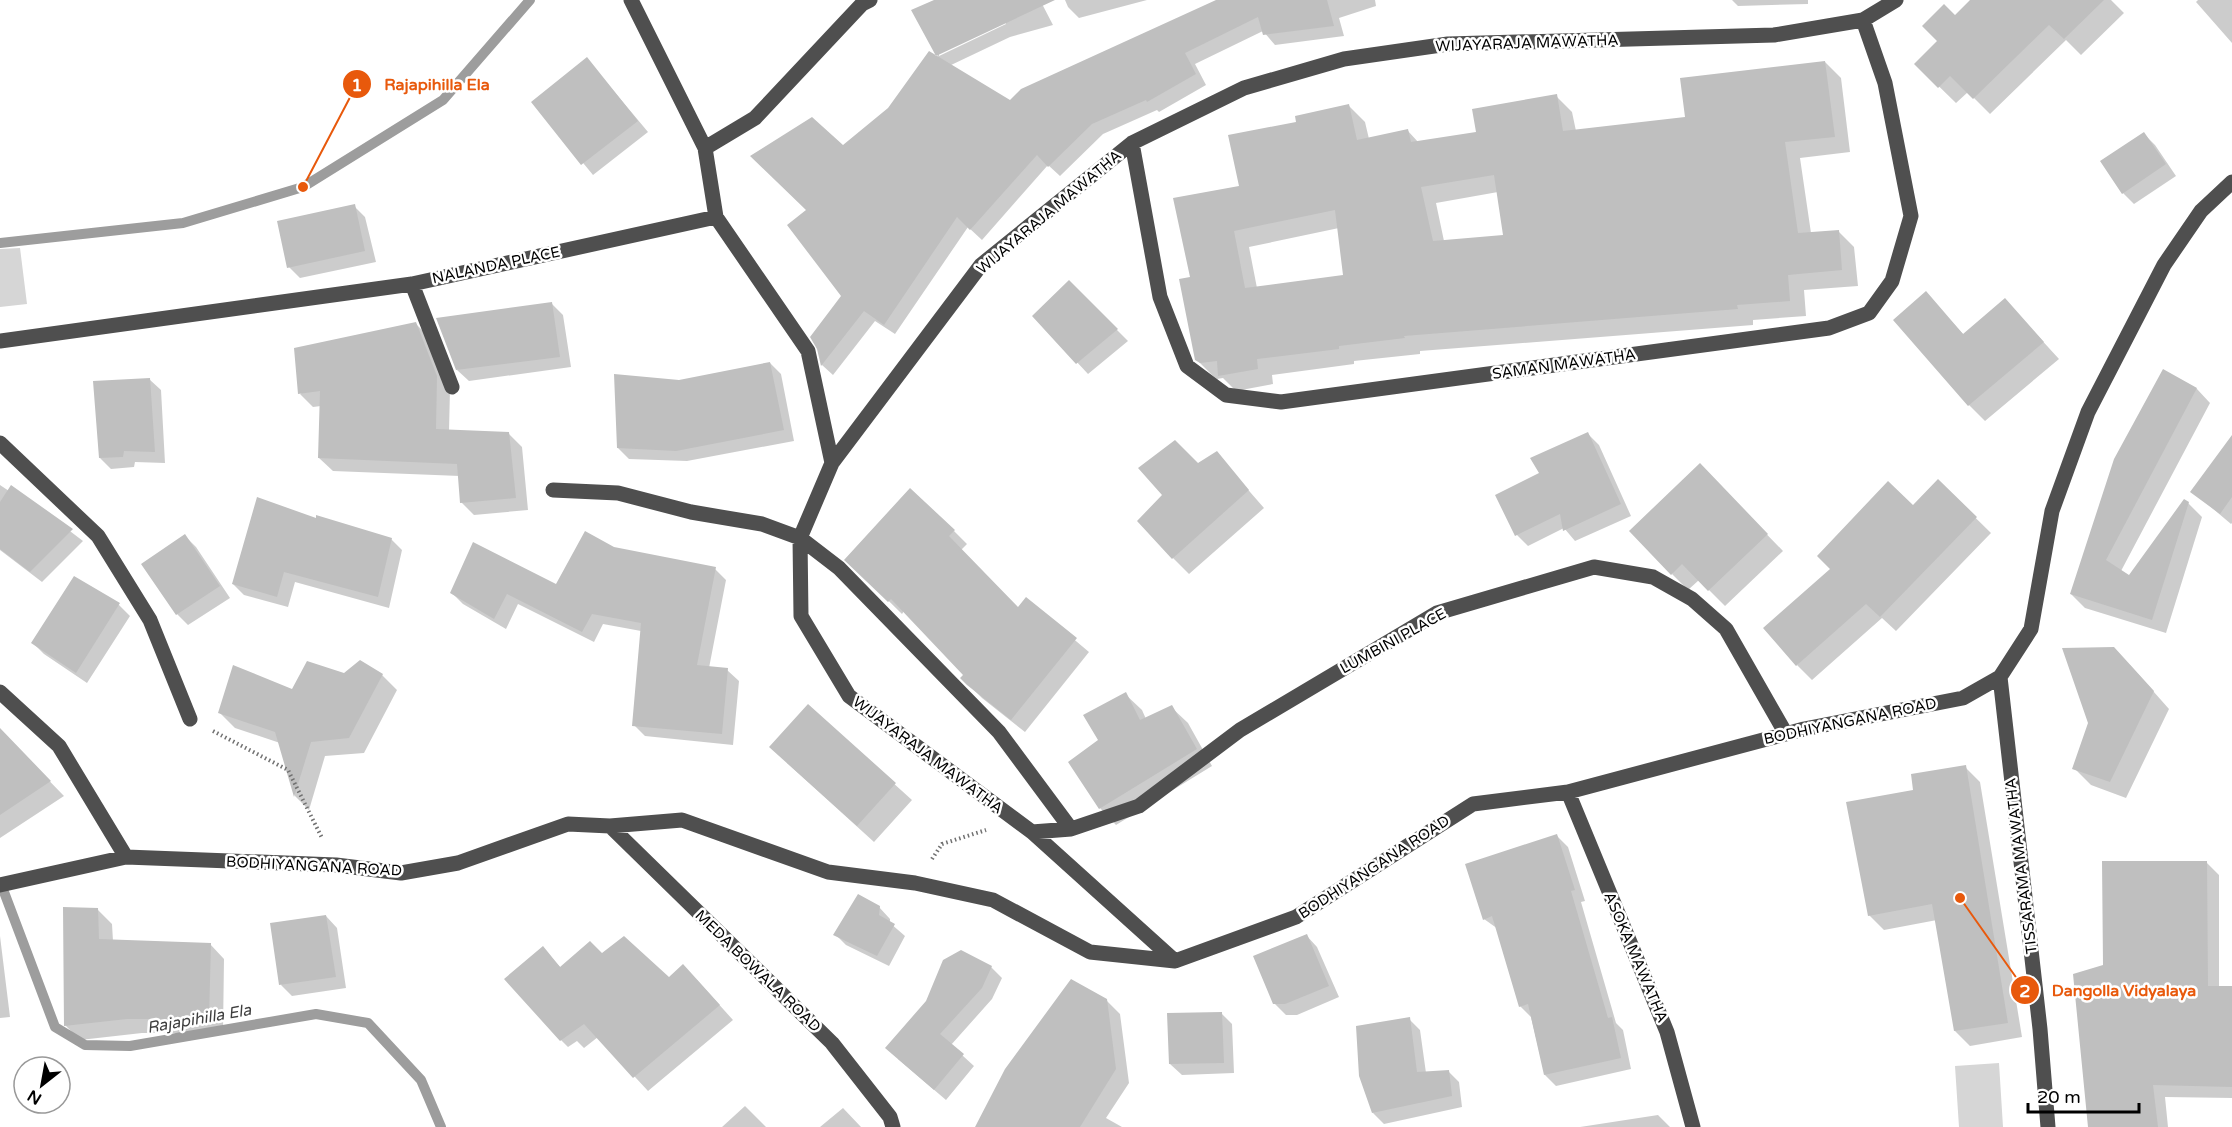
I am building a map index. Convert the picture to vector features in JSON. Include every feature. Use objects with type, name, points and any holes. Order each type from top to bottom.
[{"type":"street","points":[[631,0],[705,148],[716,217],[808,351],[832,463]]},
{"type":"street","points":[[705,148],[755,118],[862,4],[870,0]]},
{"type":"street","name":"WIJAYARAJA MAWATHA","points":[[1174,961],[1032,832],[849,696],[801,616],[800,538],[832,463],[981,265],[1132,143],[1244,88],[1344,59],[1448,44],[1774,35],[1863,20],[1896,0]]},
{"type":"street","name":"SAMAN MAWATHA","points":[[1132,143],[1160,297],[1187,366],[1226,395],[1281,402],[1829,328],[1869,314],[1892,281],[1911,216],[1885,83],[1863,20]]},
{"type":"street","name":"BODHIYANGANA ROAD","points":[[0,885],[126,857],[336,865],[401,873],[458,863],[568,824],[610,826],[682,820],[828,872],[915,883],[993,900],[1090,952],[1174,961],[1296,917],[1473,804],[1568,792],[1786,734],[1963,698],[2000,677],[2031,629],[2052,511],[2088,412],[2164,265],[2201,212],[2232,182]]},
{"type":"street","name":"NALANDA PLACE","points":[[0,341],[412,284],[716,217]]},
{"type":"street","points":[[412,284],[452,387]]},
{"type":"street","points":[[0,443],[98,536],[150,620],[190,719]]},
{"type":"street","points":[[552,490],[618,493],[691,512],[762,524],[800,538],[839,568],[999,732],[1071,829]]},
{"type":"street","name":"LUMBINI PLACE","points":[[1032,832],[1071,829],[1139,806],[1240,730],[1437,613],[1594,567],[1653,577],[1692,599],[1726,629],[1786,734]]},
{"type":"street","name":"TISSARAMA MAWATHA","points":[[2000,677],[2040,1029],[2048,1127]]},
{"type":"street","points":[[0,692],[59,746],[126,857]]},
{"type":"street","name":"ASOKA MAWATHA","points":[[1568,792],[1667,1032],[1692,1127]]},
{"type":"street","name":"MEDA BOWALA ROAD","points":[[610,826],[832,1043],[890,1118],[892,1127]]},
{"type":"path","points":[[190,719],[288,770],[336,865]]},
{"type":"path","points":[[915,883],[942,844],[986,830],[1032,832]]},
{"type":"shaded area","points":[[20,248],[27,304],[0,307],[0,249]]},
{"type":"shaded area","points":[[1999,1063],[2003,1127],[1959,1127],[1955,1066]]},
{"type":"building","points":[[934,0],[1055,0],[936,56],[911,10]]},
{"type":"building","points":[[1216,0],[1327,0],[1334,26],[1263,35],[1258,17],[1185,53],[1196,74],[1147,102],[1146,100],[1092,124],[1048,167],[1037,155],[970,230],[957,217],[884,325],[864,311],[821,366],[817,349],[810,337],[841,296],[787,225],[806,210],[750,156],[812,117],[843,145],[888,108],[929,51],[1010,100],[1021,89]]},
{"type":"building","points":[[1970,0],[2104,0],[2064,39],[2049,25],[1973,99],[1950,76],[1938,88],[1914,64],[1937,41],[1922,26],[1944,4],[1955,15]]},
{"type":"building","points":[[587,57],[638,121],[581,165],[531,102]]},
{"type":"building","points":[[1825,61],[1835,137],[1785,142],[1798,233],[1839,230],[1842,270],[1788,275],[1790,301],[1737,305],[1738,309],[1404,336],[1405,338],[1339,346],[1339,349],[1257,359],[1258,369],[1218,376],[1217,361],[1200,363],[1195,360],[1179,279],[1190,277],[1173,198],[1239,186],[1228,135],[1296,122],[1295,116],[1349,104],[1357,140],[1408,129],[1411,142],[1476,132],[1472,109],[1557,94],[1563,131],[1685,117],[1680,78]],"holes":[[[1494,175],[1503,235],[1433,241],[1421,187]],[[1335,210],[1343,275],[1245,288],[1234,231]]]},
{"type":"building","points":[[2144,132],[2166,164],[2122,194],[2100,161]]},
{"type":"building","points":[[355,204],[365,251],[287,268],[277,221]]},
{"type":"building","points":[[1069,280],[1118,329],[1076,364],[1032,316]]},
{"type":"building","points":[[1926,291],[1963,334],[2005,298],[2044,342],[1968,406],[1893,320]]},
{"type":"building","points":[[552,302],[560,357],[456,370],[436,318]]},
{"type":"building","points":[[416,322],[437,376],[436,429],[509,432],[516,498],[460,503],[457,464],[318,458],[320,391],[298,394],[294,348]]},
{"type":"building","points":[[770,362],[784,430],[676,451],[617,448],[614,374],[679,380]]},
{"type":"building","points":[[2163,369],[2197,388],[2106,560],[2129,575],[2184,499],[2189,502],[2152,620],[2070,594],[2114,459]]},
{"type":"building","points":[[150,378],[155,452],[124,451],[123,457],[99,458],[93,381]]},
{"type":"building","points":[[1588,432],[1621,504],[1563,531],[1560,514],[1515,536],[1495,495],[1539,473],[1530,458]]},
{"type":"building","points":[[2232,435],[2232,497],[2220,514],[2190,492]]},
{"type":"building","points":[[1175,440],[1198,463],[1217,451],[1249,490],[1172,559],[1137,521],[1162,495],[1138,468]]},
{"type":"building","points":[[1700,463],[1768,534],[1708,591],[1682,564],[1671,575],[1629,531]]},
{"type":"building","points":[[1938,479],[1977,517],[1880,617],[1866,604],[1796,666],[1763,628],[1830,569],[1817,556],[1888,481],[1913,505]]},
{"type":"building","points":[[11,485],[73,529],[30,572],[0,549],[0,502]]},
{"type":"building","points":[[910,488],[955,530],[949,536],[1018,607],[1026,597],[1077,638],[1011,720],[967,685],[960,678],[963,675],[891,599],[888,602],[844,560]]},
{"type":"building","points":[[257,497],[316,518],[316,515],[392,538],[378,597],[284,572],[277,597],[232,584]]},
{"type":"building","points":[[585,531],[614,547],[716,567],[697,665],[728,668],[722,734],[632,726],[641,623],[592,614],[582,632],[507,594],[494,619],[450,593],[473,542],[556,584]]},
{"type":"building","points":[[185,534],[220,586],[176,615],[141,564]]},
{"type":"building","points":[[74,576],[120,603],[76,673],[31,643]]},
{"type":"building","points":[[2114,647],[2154,691],[2110,782],[2072,769],[2088,723],[2062,648]]},
{"type":"building","points":[[360,660],[383,674],[349,738],[311,742],[294,797],[275,732],[218,713],[233,665],[292,689],[307,661],[344,673]]},
{"type":"building","points":[[1126,692],[1140,720],[1172,705],[1197,749],[1099,809],[1068,762],[1098,740],[1083,715]]},
{"type":"building","points":[[808,704],[896,783],[857,826],[769,747]]},
{"type":"building","points":[[0,728],[51,781],[0,815]]},
{"type":"building","points":[[1966,765],[2008,1023],[1954,1031],[1932,904],[1868,916],[1846,802],[1913,790],[1911,774]]},
{"type":"building","points":[[1557,834],[1575,890],[1571,891],[1608,1018],[1612,1017],[1621,1058],[1544,1075],[1528,1004],[1519,1007],[1492,916],[1483,920],[1465,864]]},
{"type":"building","points":[[2102,861],[2207,861],[2208,986],[2232,986],[2232,1087],[2153,1085],[2158,1127],[2088,1127],[2073,974],[2103,965]]},
{"type":"building","points":[[858,894],[880,906],[879,915],[895,924],[877,956],[833,935]]},
{"type":"building","points":[[63,907],[98,908],[99,939],[211,943],[209,1019],[127,1019],[64,1026]]},
{"type":"building","points":[[326,915],[336,977],[279,985],[270,923]]},
{"type":"building","points":[[1307,934],[1329,986],[1285,1004],[1273,1004],[1253,956]]},
{"type":"building","points":[[624,936],[669,977],[683,964],[720,1005],[633,1078],[584,1024],[560,1041],[504,979],[543,946],[560,967],[590,941],[602,953]]},
{"type":"building","points":[[961,950],[992,966],[982,988],[940,1034],[964,1054],[934,1090],[885,1048],[926,1001],[943,960]]},
{"type":"building","points":[[1071,979],[1107,999],[1116,1069],[1080,1127],[975,1127],[1005,1069]]},
{"type":"building","points":[[1222,1012],[1224,1063],[1169,1064],[1167,1013]]},
{"type":"building","points":[[1410,1017],[1417,1072],[1449,1070],[1452,1096],[1372,1113],[1359,1076],[1356,1026]]},
{"type":"waterway","name":"Rajapihilla Ela","points":[[0,243],[183,223],[303,187],[443,100],[530,0]]},
{"type":"waterway","name":"Rajapihilla Ela","points":[[4,892],[55,1027],[85,1045],[130,1046],[316,1014],[368,1023],[421,1080],[441,1127]]},
{"type":"place","name":"Rajapihilla Ela","points":[[303,187]]},
{"type":"place","name":"Dangolla Vidyalaya","points":[[1960,898]]}]
